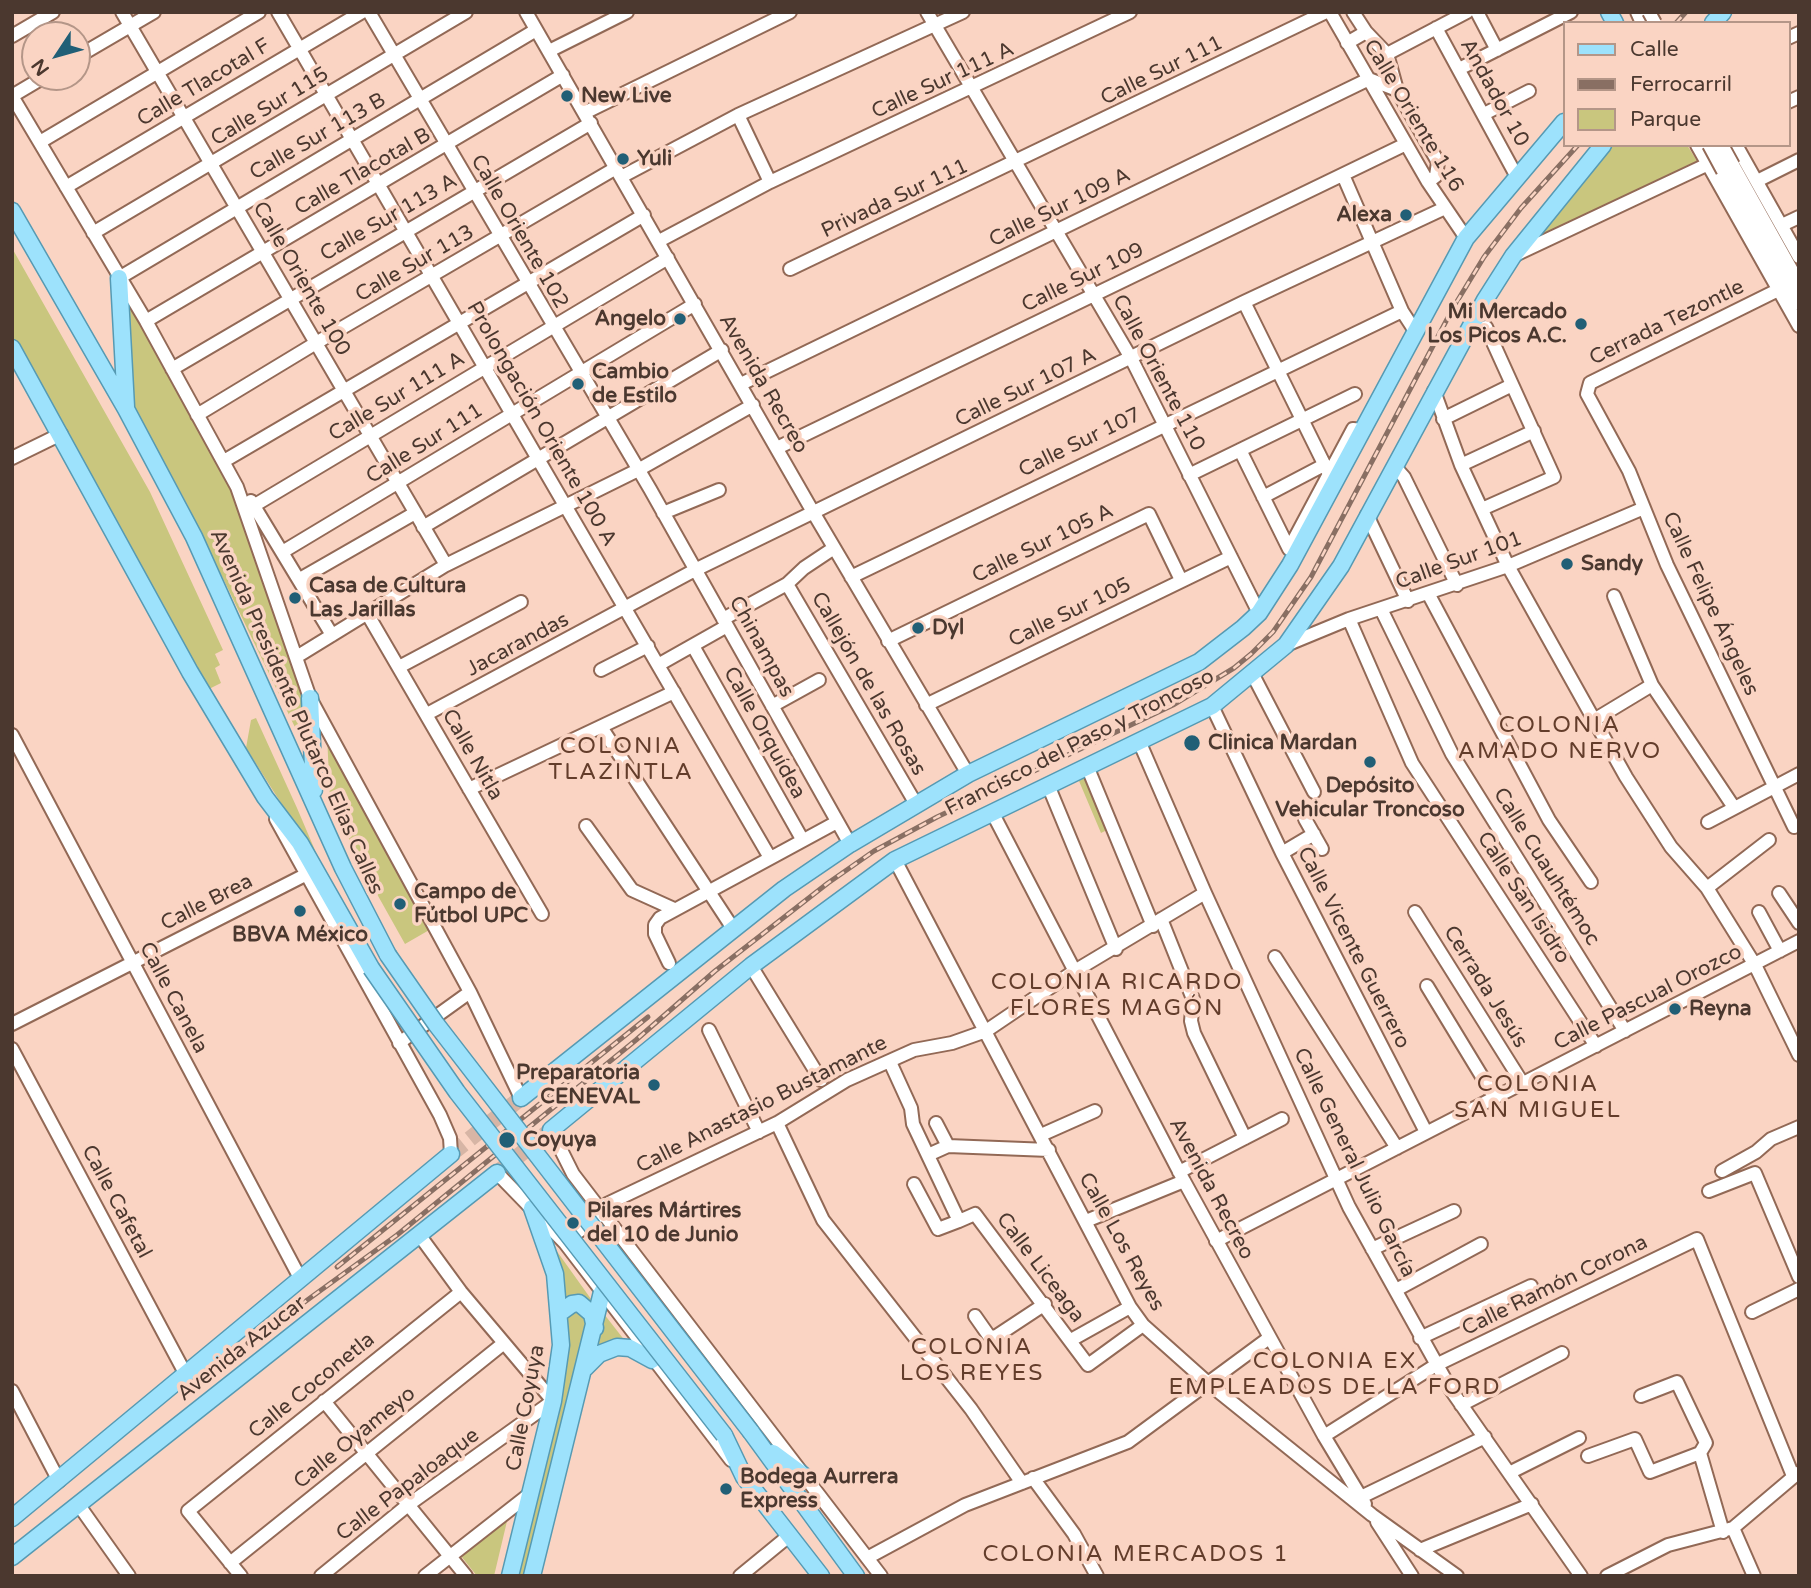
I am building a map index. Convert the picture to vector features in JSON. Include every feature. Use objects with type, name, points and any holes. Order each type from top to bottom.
[{"type":"main road","name":"Francisco del Paso y Troncoso","points":[[520,1098],[784,889],[849,844],[968,774],[1199,662],[1259,613],[1363,430],[1466,238],[1562,124]]},
{"type":"main road","name":"Francisco del Paso y Troncoso","points":[[551,1130],[751,966],[895,860],[1212,706],[1286,645],[1341,566],[1469,326],[1513,256],[1600,147]]},
{"type":"main road","name":"Avenida Presidente Plutarco Elías Calles","points":[[12,211],[126,409],[194,537],[364,912],[388,955],[436,1024],[756,1438],[856,1576]]},
{"type":"main road","points":[[119,278],[126,409]]},
{"type":"main road","name":"Avenida Presidente Plutarco Elías Calles","points":[[12,348],[190,673],[265,797],[300,843],[371,968],[480,1121],[724,1434],[744,1477],[821,1576]]},
{"type":"main road","points":[[310,698],[314,799]]},
{"type":"main road","name":"Avenida Azucar","points":[[12,1518],[451,1154]]},
{"type":"main road","name":"Avenida Azucar","points":[[12,1557],[497,1173]]},
{"type":"main road","name":"Calle Coyuya","points":[[510,1576],[553,1401],[561,1345],[561,1312],[555,1274],[532,1208]]},
{"type":"main road","name":"Calle Coyuya","points":[[532,1576],[602,1292]]},
{"type":"main road","points":[[561,1312],[572,1304],[579,1303],[592,1314],[595,1328]]},
{"type":"main road","points":[[585,1368],[599,1354],[617,1347],[630,1348],[652,1360]]},
{"type":"main road","points":[[756,1438],[804,1476]]},
{"type":"street","points":[[12,36],[53,12]]},
{"type":"street","name":"Calle Oriente 100","points":[[122,12],[446,565]]},
{"type":"street","points":[[91,49],[154,12]]},
{"type":"street","points":[[40,142],[259,12]]},
{"type":"street","name":"Prolongación Oriente 100 A","points":[[278,12],[539,456],[769,856]]},
{"type":"street","name":"Calle Tlacotal F","points":[[66,187],[362,12]]},
{"type":"street","name":"Calle Oriente 102","points":[[369,12],[638,470]]},
{"type":"street","name":"Calle Sur 115","points":[[93,233],[466,12]]},
{"type":"street","name":"Avenida Recreo","points":[[526,12],[813,512],[968,774]]},
{"type":"street","points":[[549,51],[627,12]]},
{"type":"street","name":"Calle Sur 113 A","points":[[172,369],[472,191],[587,118],[790,12]]},
{"type":"street","name":"Calle Oriente 110","points":[[927,12],[1131,358],[1259,613]]},
{"type":"street","name":"Calle Sur 113","points":[[197,415],[499,237],[619,173],[963,12]]},
{"type":"street","name":"Calle Sur 111 A","points":[[659,241],[770,182],[973,89],[1130,12]]},
{"type":"street","name":"Calle Oriente 116","points":[[1328,12],[1428,182],[1466,238]]},
{"type":"street","name":"Calle Sur 111","points":[[1015,164],[1328,12]]},
{"type":"street","points":[[1353,12],[1366,32],[1387,54],[1397,90],[1438,162],[1436,176],[1428,182]]},
{"type":"street","points":[[1387,54],[1467,12]]},
{"type":"street","points":[[1477,12],[1497,50]]},
{"type":"street","points":[[1459,69],[1572,12]]},
{"type":"street","name":"Andador 10","points":[[1436,27],[1517,177]]},
{"type":"street","name":"Calle Sur 113 B","points":[[119,278],[537,30]]},
{"type":"street","points":[[1347,43],[1366,32]]},
{"type":"street","name":"Calle Tlacotal B","points":[[146,321],[563,75]]},
{"type":"street","points":[[1369,79],[1397,90]]},
{"type":"street","name":"Calle Sur 109 A","points":[[741,384],[1369,79]]},
{"type":"street","points":[[1484,114],[1529,91]]},
{"type":"street","name":"Avenida Presidente Plutarco Elías Calles","points":[[12,96],[146,321],[237,486],[298,656],[310,698],[470,992],[520,1098]]},
{"type":"street","points":[[738,115],[770,182]]},
{"type":"street","name":"Calle Sur 109","points":[[777,448],[1406,144]]},
{"type":"street","points":[[1513,256],[1704,152],[1721,147]]},
{"type":"street","points":[[1723,147],[1728,168],[1799,304]]},
{"type":"street","points":[[1738,147],[1799,257]]},
{"type":"street","points":[[1704,152],[1728,168],[1799,283]]},
{"type":"street","points":[[1704,152],[1799,326]]},
{"type":"street","points":[[1757,181],[1799,160]]},
{"type":"street","name":"Privada Sur 111","points":[[790,270],[1015,164]]},
{"type":"street","points":[[1343,175],[1374,241],[1402,311],[1415,331]]},
{"type":"street","name":"Calle Sur 107 A","points":[[626,610],[695,570],[813,512],[1244,302],[1445,208]]},
{"type":"street","points":[[224,461],[643,215]]},
{"type":"street","points":[[1782,225],[1799,217]]},
{"type":"street","name":"Calle Sur 111 A","points":[[255,505],[668,258]]},
{"type":"street","name":"Cerrada Tezontle","points":[[1589,400],[1587,387],[1590,383],[1778,290]]},
{"type":"street","points":[[1244,302],[1326,470]]},
{"type":"street","name":"Calle Sur 111","points":[[284,551],[695,304]]},
{"type":"street","name":"Calle Sur 107","points":[[851,577],[1402,311]]},
{"type":"street","points":[[1482,509],[1555,477],[1486,327]]},
{"type":"street","points":[[423,527],[722,350]]},
{"type":"street","points":[[1443,419],[1513,385]]},
{"type":"street","points":[[1434,391],[1461,465],[1508,566],[1652,820],[1707,888],[1755,965],[1799,1055]]},
{"type":"street","points":[[1189,475],[1355,394]]},
{"type":"street","name":"Calle Felipe Ángeles","points":[[1589,400],[1629,471],[1667,565],[1776,784],[1794,827]]},
{"type":"street","points":[[298,656],[446,565],[638,470],[753,405]]},
{"type":"street","points":[[1240,450],[1289,548],[1312,516],[1326,470],[1353,429],[1363,430]]},
{"type":"street","points":[[1461,465],[1534,431]]},
{"type":"street","points":[[12,458],[61,434]]},
{"type":"street","points":[[1395,467],[1404,477],[1457,585]]},
{"type":"street","name":"Chinampas","points":[[638,470],[849,844]]},
{"type":"street","points":[[1263,497],[1326,470]]},
{"type":"street","name":"Avenida Presidente Plutarco Elías Calles","points":[[237,486],[255,505],[332,635]]},
{"type":"street","points":[[663,513],[719,490]]},
{"type":"street","name":"Calle Sur 101","points":[[1286,645],[1349,619],[1429,595],[1508,566],[1644,508]]},
{"type":"street","points":[[300,579],[415,513]]},
{"type":"street","name":"Calle Sur 105 A","points":[[888,641],[1149,514],[1181,580]]},
{"type":"street","points":[[1367,515],[1408,601]]},
{"type":"street","points":[[658,665],[693,646],[788,583],[804,568],[834,548]]},
{"type":"street","name":"Calle Sur 105","points":[[926,705],[1231,557]]},
{"type":"street","name":"Callejón de las Rosas","points":[[788,583],[916,804]]},
{"type":"street","points":[[1429,595],[1549,820],[1591,882]]},
{"type":"street","points":[[1614,596],[1652,685],[1733,806]]},
{"type":"street","points":[[399,667],[521,603]]},
{"type":"street","name":"Calle Cuauhtémoc","points":[[1381,608],[1452,754],[1626,1031]]},
{"type":"street","name":"Jacarandas","points":[[427,714],[626,610]]},
{"type":"street","name":"Calle Nitla","points":[[368,615],[542,914]]},
{"type":"street","name":"Calle San Isidro","points":[[1349,619],[1412,762],[1596,1045]]},
{"type":"street","points":[[601,670],[648,646]]},
{"type":"street","name":"Calle Orquídea","points":[[693,646],[802,839]]},
{"type":"street","points":[[1253,674],[1314,792]]},
{"type":"street","points":[[772,706],[819,680]]},
{"type":"street","points":[[1594,720],[1652,685]]},
{"type":"street","points":[[469,789],[674,692]]},
{"type":"street","name":"Calle Vicente Guerrero","points":[[1212,706],[1282,853],[1426,1132]]},
{"type":"street","points":[[601,727],[734,930]]},
{"type":"street","name":"Calle Canela","points":[[12,735],[300,1278]]},
{"type":"street","name":"Calle General Julio García","points":[[1139,741],[1205,893],[1372,1249],[1420,1338],[1461,1405],[1581,1576]]},
{"type":"street","points":[[1087,766],[1193,999],[1191,1021],[1194,1033],[1245,1138]]},
{"type":"street","points":[[1708,822],[1733,806],[1799,774]]},
{"type":"street","points":[[1048,785],[1116,949]]},
{"type":"street","name":"Avenida Presidente Plutarco Elías Calles","points":[[265,797],[440,1115],[450,1138],[451,1154]]},
{"type":"street","name":"Avenida Recreo","points":[[992,812],[1073,972],[1269,1338],[1324,1436],[1412,1576]]},
{"type":"street","points":[[1305,820],[1322,849]]},
{"type":"street","points":[[669,963],[658,942],[655,925],[674,909],[837,821]]},
{"type":"street","points":[[586,826],[632,890],[674,909]]},
{"type":"street","points":[[1282,853],[1314,834]]},
{"type":"street","points":[[1707,888],[1769,840]]},
{"type":"street","name":"Calle Los Reyes","points":[[895,860],[1130,1307],[1143,1325],[1208,1382],[1372,1515],[1457,1576]]},
{"type":"street","name":"Calle Brea","points":[[12,1024],[307,874]]},
{"type":"street","name":"Calle Anastasio Bustamante","points":[[565,1242],[603,1213],[607,1204],[777,1124],[828,1089],[914,1050],[952,1043],[986,1031],[1073,972],[1116,949],[1205,893]]},
{"type":"street","points":[[1779,893],[1799,923]]},
{"type":"street","name":"Cerrada Jesús","points":[[1415,912],[1523,1084]]},
{"type":"street","points":[[1759,912],[1780,951]]},
{"type":"street","name":"Calle Pascual Orozco","points":[[1216,1241],[1799,941]]},
{"type":"street","points":[[1275,957],[1397,1148]]},
{"type":"street","points":[[751,966],[821,1080]]},
{"type":"street","points":[[1427,986],[1495,1098]]},
{"type":"street","points":[[399,1043],[470,992]]},
{"type":"street","points":[[709,1030],[759,1132]]},
{"type":"street","name":"Calle Cafetal","points":[[12,1049],[185,1373]]},
{"type":"street","points":[[890,1062],[959,1221],[938,1228],[914,1184]]},
{"type":"street","points":[[1041,1135],[1096,1111]]},
{"type":"street","points":[[1086,1221],[1182,1177],[1245,1138],[1282,1119]]},
{"type":"street","points":[[936,1123],[948,1146]]},
{"type":"street","points":[[777,1124],[822,1220],[1074,1534],[1097,1576]]},
{"type":"street","points":[[1722,1171],[1756,1152],[1771,1139],[1799,1127]]},
{"type":"street","points":[[551,1130],[573,1174],[881,1576]]},
{"type":"street","points":[[929,1155],[948,1146],[1049,1150]]},
{"type":"street","points":[[532,1208],[532,1188],[541,1175],[557,1169],[573,1174]]},
{"type":"street","points":[[1709,1191],[1755,1172],[1799,1277]]},
{"type":"street","name":"Avenida Presidente Plutarco Elías Calles","points":[[497,1173],[565,1242],[652,1360],[744,1477]]},
{"type":"street","points":[[1372,1249],[1454,1211]]},
{"type":"street","name":"Calle Liceaga","points":[[959,1221],[975,1213],[1088,1365],[1143,1325]]},
{"type":"street","points":[[420,1236],[461,1292],[553,1401]]},
{"type":"street","name":"Calle Ramón Corona","points":[[1324,1436],[1436,1365],[1697,1239],[1796,1475]]},
{"type":"street","points":[[1396,1290],[1480,1244]]},
{"type":"street","points":[[1420,1338],[1531,1286]]},
{"type":"street","points":[[1752,1312],[1799,1289]]},
{"type":"street","name":"Calle Coconetla","points":[[230,1563],[188,1511],[461,1292]]},
{"type":"street","points":[[975,1315],[987,1334],[995,1337],[1045,1304]]},
{"type":"street","points":[[1071,1340],[1130,1307]]},
{"type":"street","points":[[867,1558],[953,1511],[1128,1442],[1269,1338]]},
{"type":"street","name":"Calle Oyameyo","points":[[230,1563],[503,1343]]},
{"type":"street","points":[[1461,1405],[1562,1353]]},
{"type":"street","points":[[1588,1456],[1635,1439],[1650,1472],[1700,1453],[1706,1443],[1677,1382],[1641,1396]]},
{"type":"street","points":[[12,1391],[59,1481]]},
{"type":"street","points":[[324,1401],[466,1576]]},
{"type":"street","name":"Calle Papaloaque","points":[[321,1576],[408,1505],[553,1401]]},
{"type":"street","points":[[1361,1497],[1485,1437]]},
{"type":"street","points":[[1509,1473],[1578,1438]]},
{"type":"street","points":[[1700,1453],[1728,1530],[1754,1576]]},
{"type":"street","points":[[1607,1576],[1688,1537],[1728,1530],[1796,1475]]},
{"type":"street","points":[[425,1576],[531,1493]]},
{"type":"street","points":[[78,1504],[129,1576]]},
{"type":"street","points":[[1420,1550],[1532,1504]]},
{"type":"street","points":[[740,1576],[790,1535]]},
{"type":"street","points":[[230,1563],[241,1576]]},
{"type":"green space","points":[[1605,147],[1688,147],[1697,161],[1520,250]]},
{"type":"green space","points":[[12,248],[150,492],[223,650],[215,654],[220,665],[215,668],[221,683],[207,690],[12,341]]},
{"type":"green space","points":[[129,297],[235,489],[302,691],[305,748],[187,504],[130,399]]},
{"type":"green space","points":[[256,718],[323,869],[246,748],[251,720]]},
{"type":"green space","points":[[327,734],[431,929],[405,944],[368,878],[330,800]]},
{"type":"green space","points":[[1088,776],[1111,828],[1101,833],[1079,781]]},
{"type":"green space","points":[[556,1250],[591,1299],[590,1302],[577,1295],[562,1299]]},
{"type":"green space","points":[[578,1307],[587,1321],[524,1576],[512,1576],[566,1317]]},
{"type":"green space","points":[[604,1314],[629,1346],[597,1349]]},
{"type":"green space","points":[[508,1517],[494,1576],[477,1576],[461,1556]]},
{"type":"tunnel","points":[[451,1154],[521,1098]]},
{"type":"tunnel","points":[[497,1173],[551,1130]]},
{"type":"railway","points":[[1678,21],[1686,12]]},
{"type":"railway","points":[[248,1343],[397,1235],[636,1040],[715,971],[828,883],[874,851],[937,817],[1173,705],[1234,668],[1251,654],[1273,632],[1311,577],[1453,308],[1484,257],[1521,208],[1576,147]]},
{"type":"railway","points":[[337,1267],[648,1017]]},
{"type":"place","name":"New Live","points":[[567,96]]},
{"type":"place","name":"Yuli","points":[[623,159]]},
{"type":"place","name":"Alexa","points":[[1406,215]]},
{"type":"place","name":"Angelo","points":[[680,319]]},
{"type":"place","name":"Mi Mercado Los Picos A.C.","points":[[1581,324]]},
{"type":"place","name":"Cambio de Estilo","points":[[578,384]]},
{"type":"place","name":"Sandy","points":[[1567,564]]},
{"type":"place","name":"Casa de Cultura Las Jarillas","points":[[295,598]]},
{"type":"place","name":"Dyl","points":[[918,628]]},
{"type":"place","name":"Clinica Mardan","points":[[1192,743]]},
{"type":"place","name":"Depósito Vehicular Troncoso","points":[[1370,762]]},
{"type":"place","name":"Campo de Fútbol UPC","points":[[400,904]]},
{"type":"place","name":"BBVA México","points":[[300,911]]},
{"type":"place","name":"Reyna","points":[[1675,1009]]},
{"type":"place","name":"Preparatoria CENEVAL","points":[[654,1085]]},
{"type":"place","name":"Coyuya","points":[[507,1140]]},
{"type":"place","name":"Pilares Mártires del 10 de Junio","points":[[573,1223]]},
{"type":"place","name":"Bodega Aurrera Express","points":[[726,1489]]},
{"type":"district","name":"COLONIA AMADO NERVO","points":[[1560,739]]},
{"type":"district","name":"COLONIA TLAZINTLA","points":[[621,760]]},
{"type":"district","name":"COLONIA RICARDO FLORES MAGÓN","points":[[1117,996]]},
{"type":"district","name":"COLONIA SAN MIGUEL","points":[[1538,1098]]},
{"type":"district","name":"COLONIA LOS REYES","points":[[972,1361]]},
{"type":"district","name":"COLONIA EX EMPLEADOS DE LA FORD","points":[[1335,1375]]},
{"type":"district","name":"COLONIA MERCADOS 1","points":[[1136,1555]]}]
